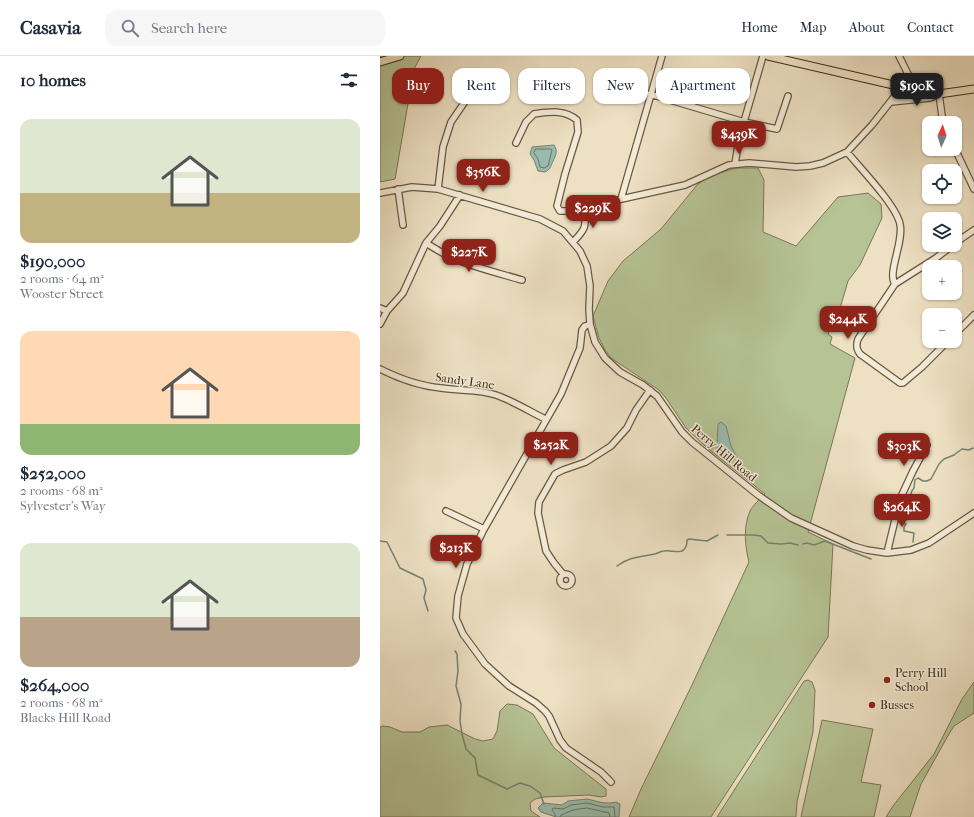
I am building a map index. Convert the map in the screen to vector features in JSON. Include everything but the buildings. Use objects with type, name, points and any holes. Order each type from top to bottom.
[{"type":"main road","points":[[380,62],[400,56]]},
{"type":"main road","points":[[768,56],[928,93],[939,94],[974,89]]},
{"type":"street","points":[[621,199],[662,56]]},
{"type":"street","points":[[735,164],[739,139],[763,56]]},
{"type":"street","points":[[899,56],[912,82],[914,90]]},
{"type":"street","points":[[516,143],[526,122],[534,114],[563,113],[570,114],[577,120],[578,132],[557,206],[560,211],[567,211],[686,186],[705,175],[729,165],[749,163],[796,167],[822,163],[847,152],[892,102],[902,87]]},
{"type":"street","points":[[650,94],[744,122],[777,129],[788,96]]},
{"type":"street","points":[[892,102],[930,98],[939,94],[942,116]]},
{"type":"street","points":[[438,189],[443,147],[451,122],[463,104]]},
{"type":"street","points":[[847,152],[886,200],[899,220],[901,236],[892,277],[894,284]]},
{"type":"street","points":[[958,156],[974,189]]},
{"type":"street","name":"Perry Hill Road","points":[[380,193],[398,189],[424,187],[438,189],[540,219],[563,231],[573,242],[583,257],[588,271],[590,286],[590,324],[596,342],[608,361],[620,372],[650,390],[662,402],[682,432],[692,442],[777,509],[804,524],[853,546],[887,553],[911,550],[929,543],[974,513]]},
{"type":"street","points":[[398,189],[403,225]]},
{"type":"street","points":[[380,324],[387,311],[403,293],[426,243],[440,226],[460,195]]},
{"type":"street","points":[[573,242],[583,232],[586,224],[584,207]]},
{"type":"street","points":[[962,238],[974,230]]},
{"type":"street","points":[[426,243],[450,257],[471,265],[522,280]]},
{"type":"street","points":[[941,348],[903,384],[860,354],[856,344],[894,284],[944,252]]},
{"type":"street","points":[[380,308],[387,311]]},
{"type":"street","points":[[962,327],[974,315]]},
{"type":"street","points":[[590,324],[583,328],[580,348],[561,394],[484,529],[467,564],[458,596],[456,618],[463,634],[485,664],[509,686],[530,699],[545,711],[566,748],[601,772],[611,782]]},
{"type":"street","name":"Sandy Lane","points":[[380,369],[396,377],[417,384],[496,395],[546,419]]},
{"type":"street","points":[[563,574],[546,551],[538,513],[539,502],[555,474],[586,462],[611,446],[626,428],[650,390]]},
{"type":"street","points":[[887,553],[900,499],[913,470],[927,445]]},
{"type":"street","points":[[446,511],[484,529]]},
{"type":"green space","points":[[380,56],[421,56],[415,68],[392,68],[392,104],[408,104],[395,179],[380,182]]},
{"type":"green space","points":[[736,168],[758,168],[764,180],[763,232],[796,246],[838,197],[868,193],[881,204],[882,218],[860,265],[848,281],[841,305],[828,334],[832,337],[830,344],[855,358],[808,532],[833,544],[828,637],[711,817],[629,817],[749,562],[746,550],[746,523],[750,511],[765,494],[706,447],[686,428],[659,390],[611,358],[599,338],[593,316],[608,281],[623,261],[661,229],[697,185],[709,176]]},
{"type":"green space","points":[[808,680],[812,682],[815,690],[813,732],[797,802],[796,817],[717,817],[804,681]]},
{"type":"green space","points":[[974,682],[974,713],[954,726],[949,734],[921,784],[910,817],[886,817],[934,754],[962,699]]},
{"type":"green space","points":[[507,704],[517,705],[533,714],[554,748],[606,789],[606,796],[601,797],[589,795],[544,797],[535,799],[530,803],[531,811],[540,817],[380,817],[380,727],[390,727],[402,732],[420,732],[429,727],[447,725],[475,739],[483,741],[493,739],[497,731],[500,711]]},
{"type":"green space","points":[[822,720],[873,729],[861,782],[881,785],[874,817],[801,817]]},
{"type":"water","points":[[554,145],[556,153],[550,168],[545,172],[538,171],[530,154],[532,147]]},
{"type":"water","points":[[721,422],[726,426],[731,446],[736,456],[733,458],[725,458],[717,447],[718,424]]},
{"type":"water","points":[[587,799],[605,803],[616,802],[620,804],[619,817],[556,817],[541,812],[538,808],[543,803],[562,805],[568,801]]},
{"type":"waterway","points":[[913,542],[914,533],[904,531],[906,524],[900,522],[900,519],[914,488],[915,480],[918,478],[923,481],[931,479],[939,464],[944,459],[954,455],[962,449],[969,450],[973,448]]},
{"type":"waterway","points":[[617,566],[631,559],[662,551],[682,551],[686,546],[687,540],[689,539],[707,541],[718,535]]},
{"type":"waterway","points":[[727,535],[761,536],[768,543],[790,543],[798,545]]},
{"type":"waterway","points":[[380,541],[387,542],[400,568],[423,579],[426,590],[424,598],[428,611]]},
{"type":"waterway","points":[[803,544],[807,543],[814,545],[825,541],[871,559]]},
{"type":"waterway","points":[[455,651],[457,654],[458,671],[456,686],[461,704],[460,721],[462,734],[466,749],[475,758],[478,775],[507,789],[520,783],[530,786],[540,793],[544,804]]},
{"type":"place","name":"Perry Hill School","points":[[887,680]]},
{"type":"place","name":"Busses","points":[[872,705]]}]
